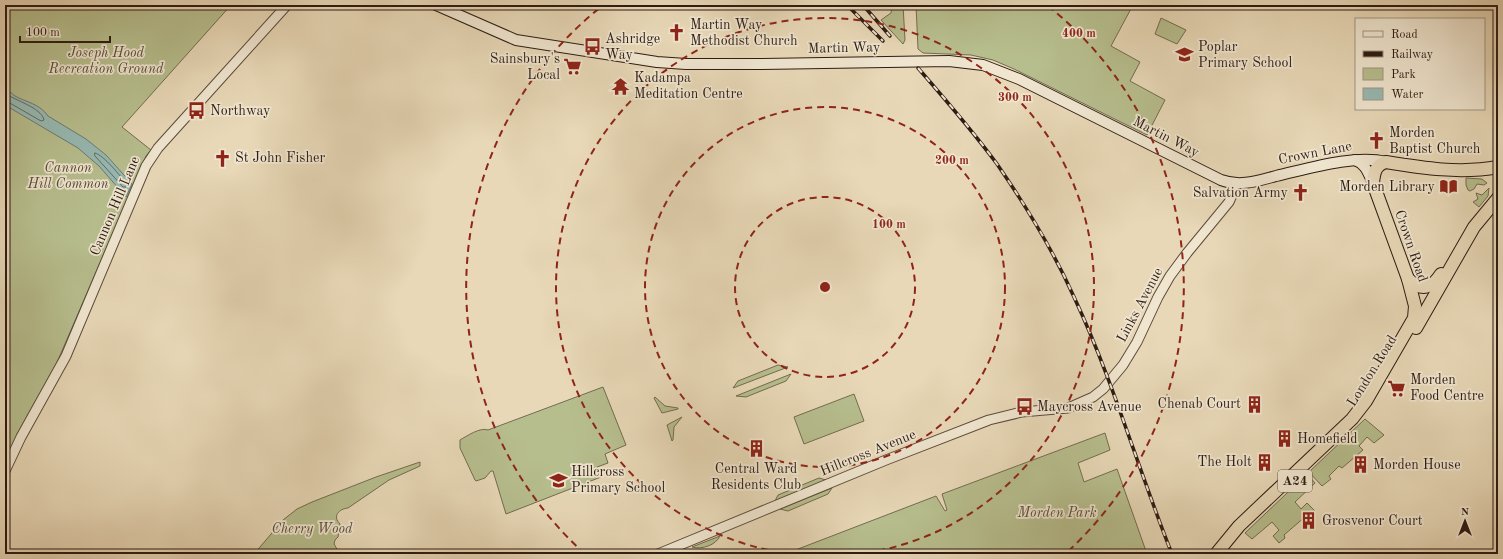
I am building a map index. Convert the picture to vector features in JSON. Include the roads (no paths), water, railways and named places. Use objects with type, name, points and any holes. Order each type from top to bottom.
[{"type":"highway","name":"Crown Lane","points":[[1386,162],[1454,171],[1496,170]]},
{"type":"highway","points":[[1373,183],[1374,172],[1377,167],[1386,162]]},
{"type":"highway","name":"Crown Road","points":[[1373,183],[1408,279],[1412,296]]},
{"type":"highway","name":"London Road","points":[[1224,554],[1252,521],[1325,454],[1369,410],[1459,256],[1462,247],[1481,218],[1498,198]]},
{"type":"highway","name":"A24","points":[[1408,279],[1417,286],[1430,286],[1437,280],[1447,264],[1462,247]]},
{"type":"highway","name":"London Road","points":[[1216,554],[1239,526],[1339,432],[1360,409],[1414,318],[1415,306],[1412,296]]},
{"type":"main road","name":"Martin Way","points":[[436,5],[516,40],[657,62],[686,64],[757,64],[949,61],[983,65],[1019,79],[1221,180],[1234,184]]},
{"type":"main road","name":"Crown Lane","points":[[1234,184],[1355,160],[1386,162]]},
{"type":"main road","name":"Crown Road","points":[[1355,160],[1363,164],[1373,183]]},
{"type":"street","name":"Cannon Hill Lane","points":[[5,471],[21,437],[66,356],[146,166],[158,148],[287,5]]},
{"type":"street","name":"Links Avenue","points":[[1093,397],[1108,383],[1130,355],[1163,288],[1187,253],[1229,202],[1233,193],[1234,184]]},
{"type":"street","name":"Hillcross Avenue","points":[[658,554],[989,420],[1022,412],[1068,408],[1093,397]]},
{"type":"water","points":[[5,88],[15,96],[41,109],[48,116],[86,139],[106,155],[132,184],[126,197],[99,166],[78,148],[5,105]]},
{"type":"railway","points":[[847,5],[883,41]]},
{"type":"railway","points":[[863,5],[890,36]]},
{"type":"railway","points":[[918,68],[997,164],[1029,212],[1057,262],[1088,328],[1101,360],[1172,554]]},
{"type":"place","name":"Martin Way Methodist Church","points":[[677,33]]},
{"type":"place","name":"Ashridge Way","points":[[592,47]]},
{"type":"place","name":"Poplar Primary School","points":[[1185,55]]},
{"type":"place","name":"Sainsbury's Local","points":[[573,67]]},
{"type":"place","name":"Kadampa Meditation Centre","points":[[621,86]]},
{"type":"place","name":"Northway","points":[[197,111]]},
{"type":"place","name":"Morden Baptist Church","points":[[1376,141]]},
{"type":"place","name":"St John Fisher","points":[[222,158]]},
{"type":"place","name":"Morden Library","points":[[1448,187]]},
{"type":"place","name":"Salvation Army","points":[[1301,193]]},
{"type":"place","name":"Morden Food Centre","points":[[1397,388]]},
{"type":"place","name":"Chenab Court","points":[[1254,404]]},
{"type":"place","name":"Maycross Avenue","points":[[1024,407]]},
{"type":"place","name":"Homefield","points":[[1284,439]]},
{"type":"place","name":"Central Ward Residents Club","points":[[756,449]]},
{"type":"place","name":"The Holt","points":[[1265,462]]},
{"type":"place","name":"Morden House","points":[[1360,465]]},
{"type":"place","name":"Hillcross Primary School","points":[[558,480]]},
{"type":"place","name":"Grosvenor Court","points":[[1309,521]]},
{"type":"park label","name":"Joseph Hood Recreation Ground","points":[[106,62]]},
{"type":"park label","name":"Cannon Hill Common","points":[[68,176]]},
{"type":"park label","name":"Morden Park","points":[[1057,513]]},
{"type":"park label","name":"Cherry Wood","points":[[312,529]]}]
